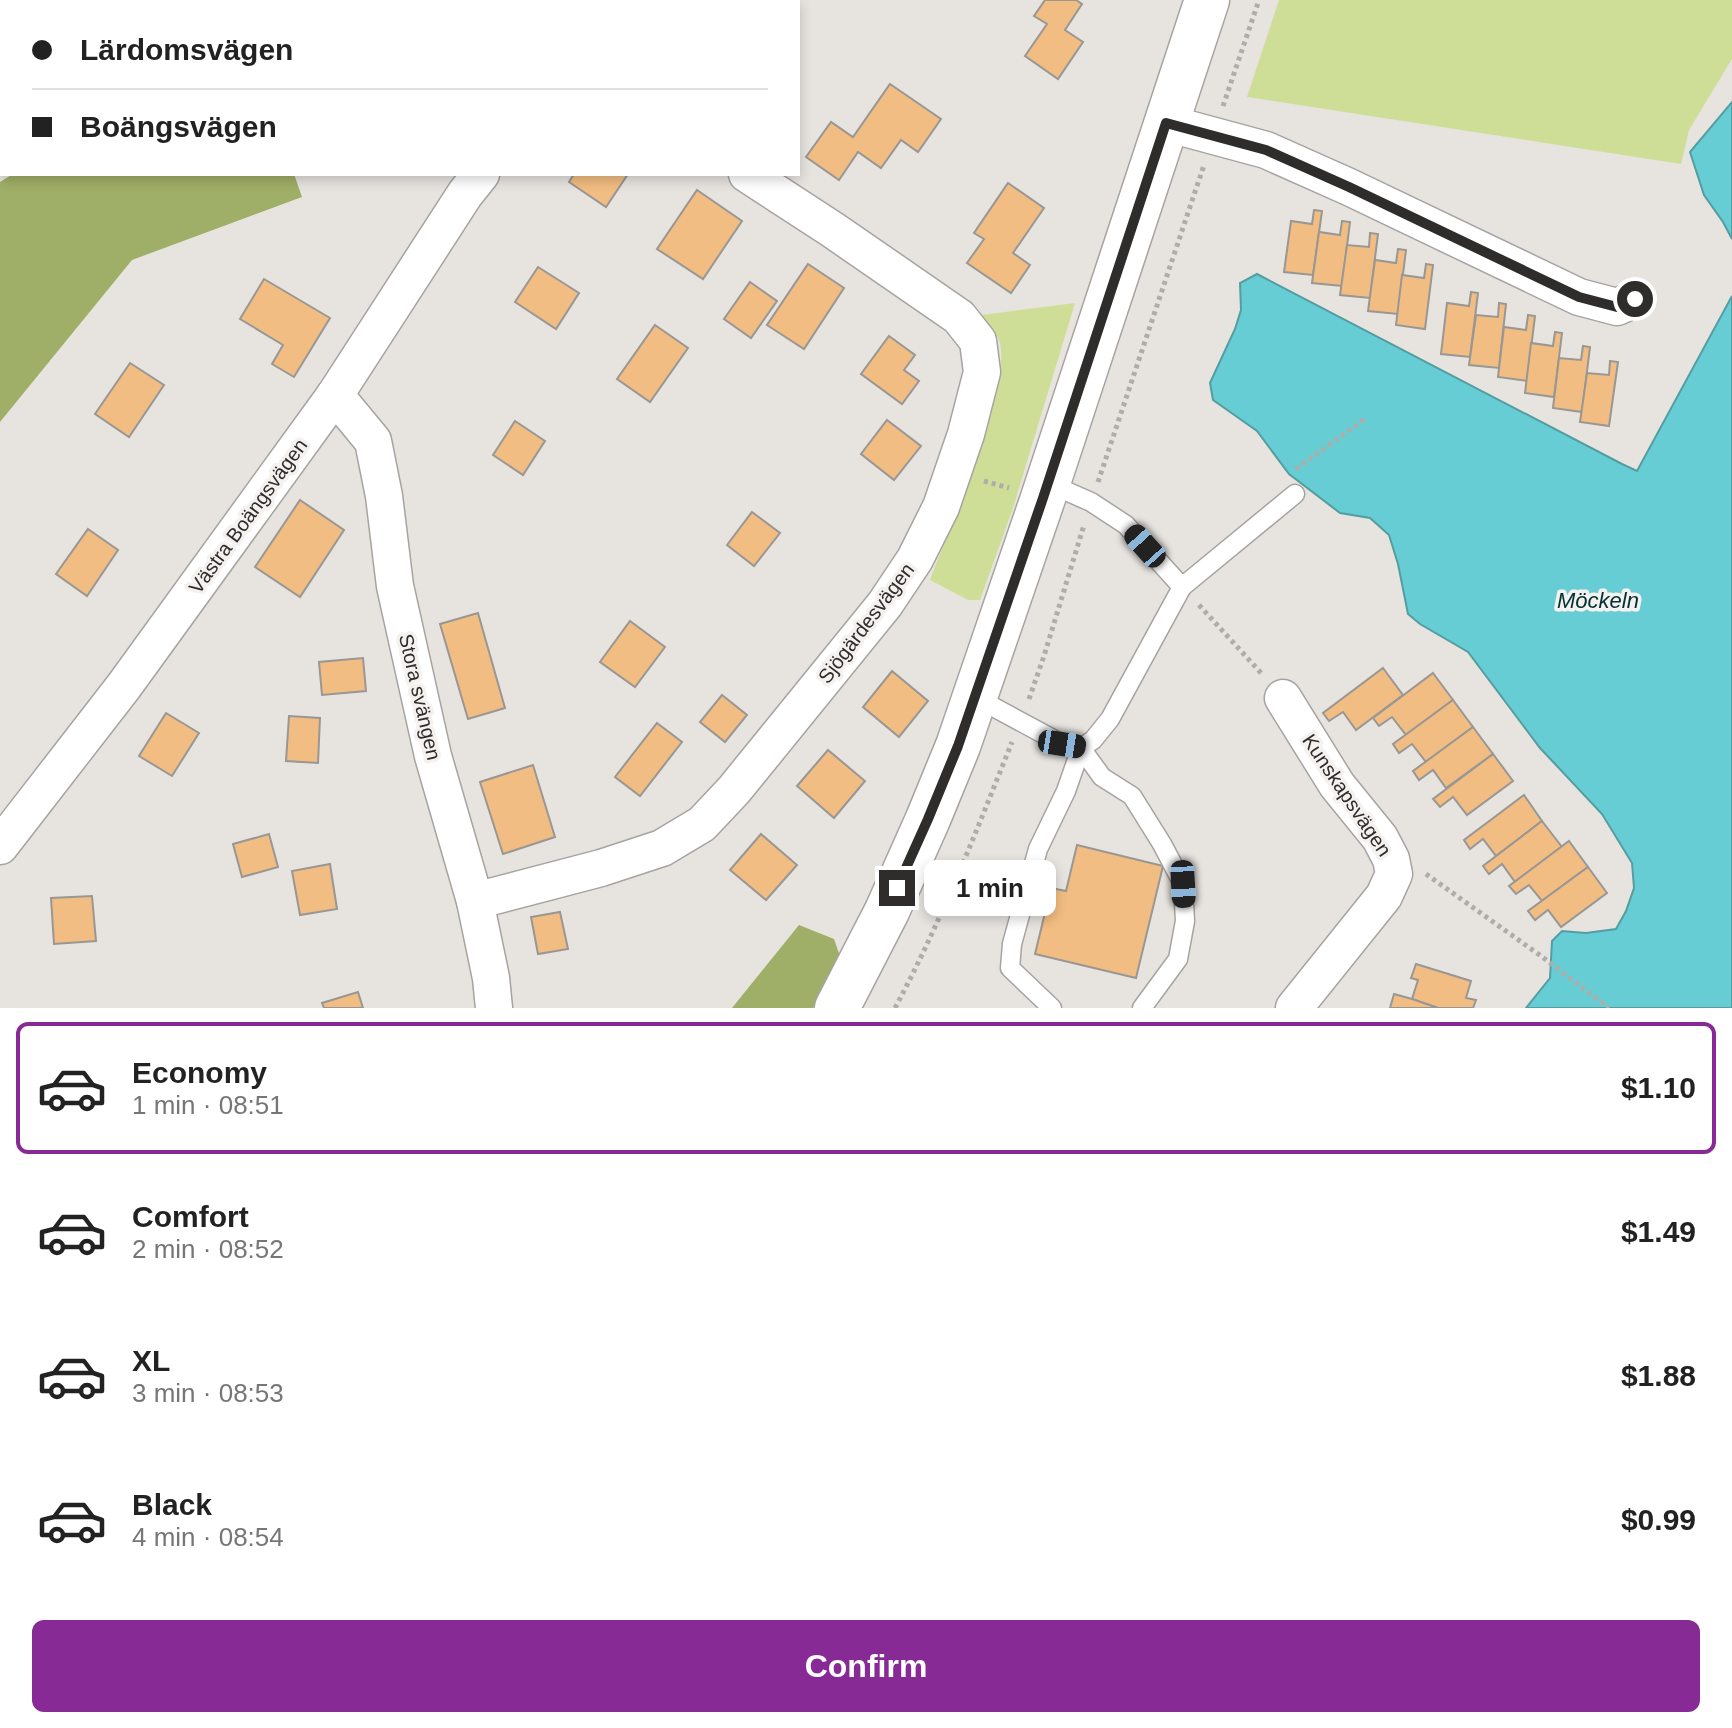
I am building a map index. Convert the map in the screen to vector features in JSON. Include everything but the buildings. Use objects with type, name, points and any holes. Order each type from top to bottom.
[{"type":"street","points":[[837,1008],[887,911],[958,746],[1046,491],[1207,0]]},
{"type":"street","points":[[1166,123],[1266,150],[1579,297],[1617,307],[1635,299]]},
{"type":"street","name":"Västra Boängsvägen","points":[[0,846],[124,686],[335,395],[479,176]]},
{"type":"street","name":"Sjögärdesvägen","points":[[475,901],[601,868],[662,848],[702,824],[734,790],[885,604],[915,559],[941,507],[966,434],[982,372],[978,341],[959,317],[750,176]]},
{"type":"street","name":"Stora svängen","points":[[335,395],[373,441],[398,601],[433,756],[475,901],[494,1008]]},
{"type":"street","name":"Kunskapsvägen","points":[[1283,698],[1337,785],[1380,838],[1391,859],[1394,874],[1384,896],[1294,1008]]},
{"type":"lane","points":[[1046,491],[1091,502],[1126,525],[1182,587]]},
{"type":"lane","points":[[1052,1008],[1010,968],[1012,944],[1038,849],[1066,791],[1081,748],[1093,740],[1110,719],[1182,587],[1295,494]]},
{"type":"lane","points":[[975,697],[1062,744],[1081,748],[1102,777],[1132,796],[1162,844],[1183,884],[1185,921],[1178,959],[1142,1008]]},
{"type":"path","points":[[1289,474],[1366,418]]},
{"type":"path","points":[[953,472],[1046,491]]},
{"type":"path","points":[[1182,587],[1283,698]]},
{"type":"path","points":[[1391,859],[1429,875],[1609,1008]]},
{"type":"green space","points":[[1279,0],[1732,0],[1732,59],[1689,130],[1681,164],[1247,97]]},
{"type":"green space","points":[[10,176],[295,176],[302,197],[132,260],[0,422],[0,182]]},
{"type":"green space","points":[[1075,303],[1013,508],[980,600],[968,600],[930,580],[976,458],[997,389],[1001,360],[999,340],[982,315]]},
{"type":"green space","points":[[799,925],[834,939],[842,962],[813,1008],[732,1008]]},
{"type":"water","points":[[1732,102],[1732,239],[1704,195],[1690,152]]},
{"type":"water","name":"Möckeln","points":[[1257,274],[1637,471],[1732,296],[1732,1008],[1526,1008],[1550,978],[1552,941],[1562,931],[1586,933],[1616,929],[1634,888],[1632,863],[1602,814],[1540,748],[1468,652],[1408,614],[1389,535],[1370,518],[1340,513],[1289,474],[1257,431],[1213,400],[1210,383],[1241,310],[1240,283]]},
{"type":"route","points":[[897,888],[958,746],[1166,123],[1266,150],[1579,297],[1617,307],[1635,299]]}]
